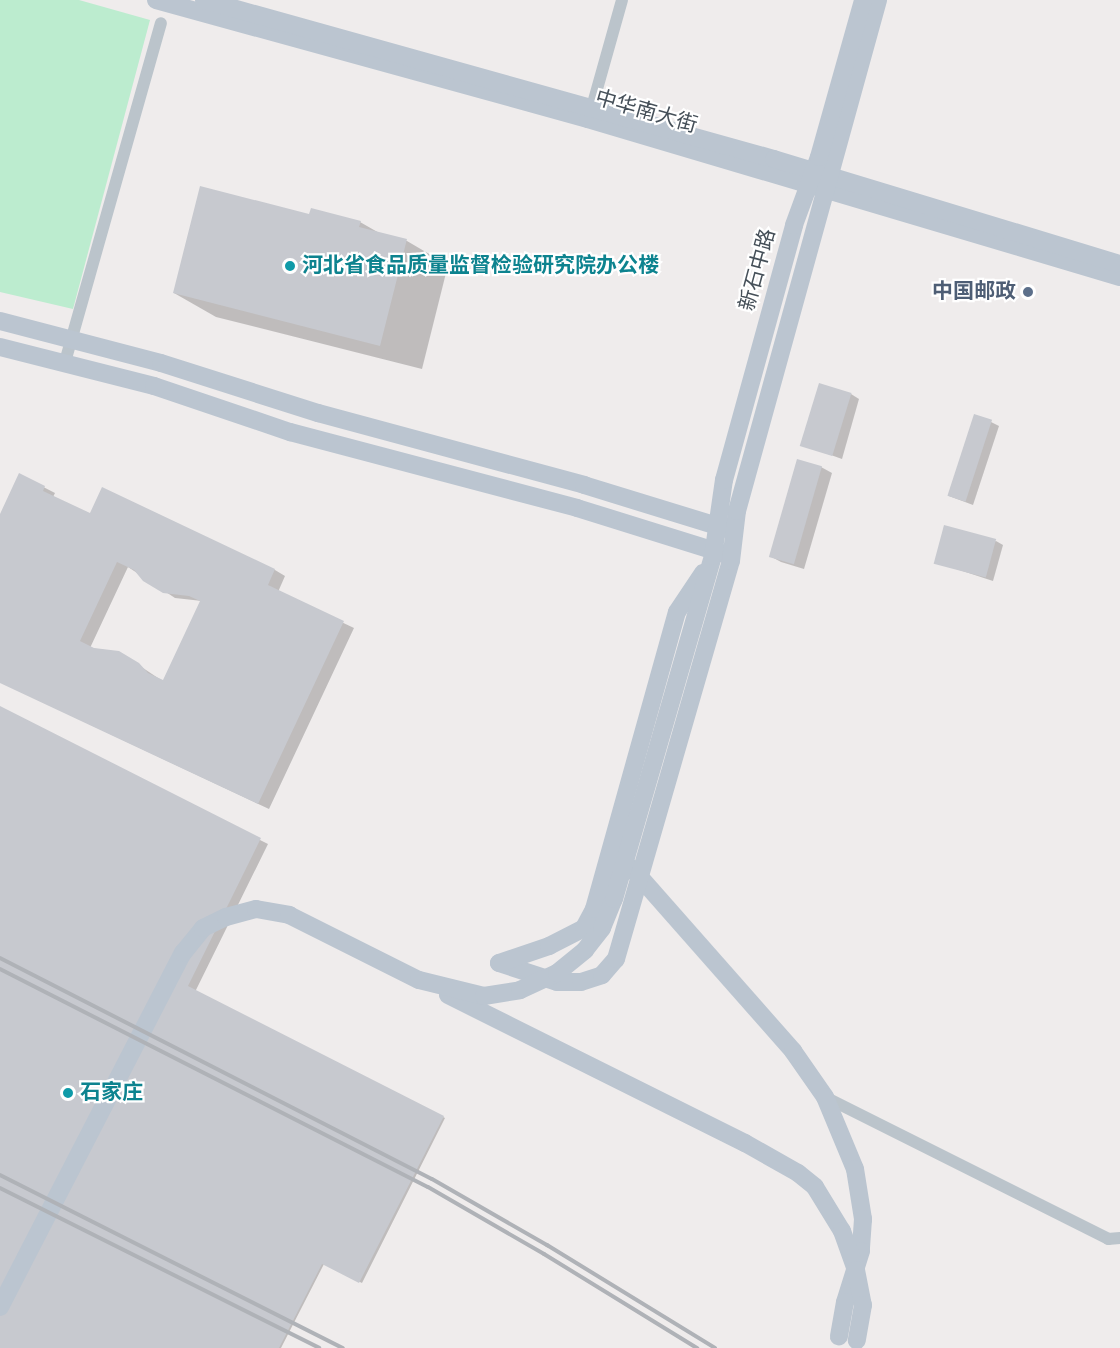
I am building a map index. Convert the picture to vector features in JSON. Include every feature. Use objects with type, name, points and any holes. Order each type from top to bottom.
[{"type":"main road","name":"中华南大街","points":[[156,0],[590,113]]},
{"type":"main road","name":"中华南大街","points":[[204,0],[820,181],[1120,264]]},
{"type":"main road","name":"新石中路","points":[[726,528],[737,511],[863,0]]},
{"type":"main road","name":"新石中路","points":[[726,528],[724,480],[794,225],[820,181],[878,0]]},
{"type":"main road","name":"中华南大街","points":[[820,181],[1120,277]]},
{"type":"main road","points":[[0,321],[181,369],[318,413],[584,485],[726,528],[720,554],[616,959],[602,975],[580,982],[557,982],[499,963],[549,946],[584,928],[594,909],[611,852],[677,612],[720,554]]},
{"type":"main road","points":[[0,347],[65,362],[213,405],[290,432],[577,508],[720,554]]},
{"type":"main road","points":[[419,980],[484,996],[520,990],[557,973],[585,951],[602,928],[614,899],[720,554]]},
{"type":"main road","points":[[611,852],[638,875],[793,1051],[825,1097],[855,1169],[861,1199],[861,1251],[845,1302],[839,1336]]},
{"type":"main road","points":[[0,1307],[183,953],[203,928],[225,917],[256,909],[289,915],[745,1143],[798,1173],[815,1187],[842,1231],[856,1270],[863,1305],[857,1340]]},
{"type":"street","points":[[590,113],[622,0]]},
{"type":"street","points":[[65,362],[161,23]]},
{"type":"street","points":[[825,1097],[1108,1239],[1120,1238]]},
{"type":"green space","points":[[0,0],[79,0],[150,20],[73,309],[0,292]]},
{"type":"building","name":"河北省食品质量监督检验研究院办公楼","points":[[200,186],[309,214],[311,208],[361,221],[359,227],[407,239],[380,346],[173,293]]},
{"type":"building","points":[[819,383],[852,393],[832,456],[800,446]]},
{"type":"building","points":[[974,414],[992,420],[965,502],[947,496]]},
{"type":"building","points":[[797,459],[822,466],[794,564],[769,557]]},
{"type":"building","points":[[19,473],[45,486],[43,491],[90,513],[102,487],[275,569],[268,585],[344,621],[258,804],[0,683],[0,514]],"holes":[[[117,562],[134,570],[143,581],[163,593],[189,596],[200,601],[163,680],[148,673],[139,663],[119,651],[94,648],[80,641]]]},
{"type":"building","points":[[944,525],[996,539],[986,578],[934,564]]},
{"type":"building","points":[[0,706],[261,838],[188,986],[444,1116],[359,1283],[322,1264],[279,1348],[0,1348]]},
{"type":"railway","points":[[0,958],[432,1179],[547,1245],[715,1348]]},
{"type":"railway","points":[[0,969],[428,1187],[544,1254],[697,1348]]},
{"type":"railway","points":[[0,1175],[343,1348]]},
{"type":"railway","points":[[0,1188],[319,1348]]},
{"type":"place","name":"河北省食品质量监督检验研究院办公楼","points":[[290,266]]},
{"type":"place","name":"中国邮政","points":[[1028,292]]},
{"type":"place","name":"石家庄","points":[[68,1093]]}]
